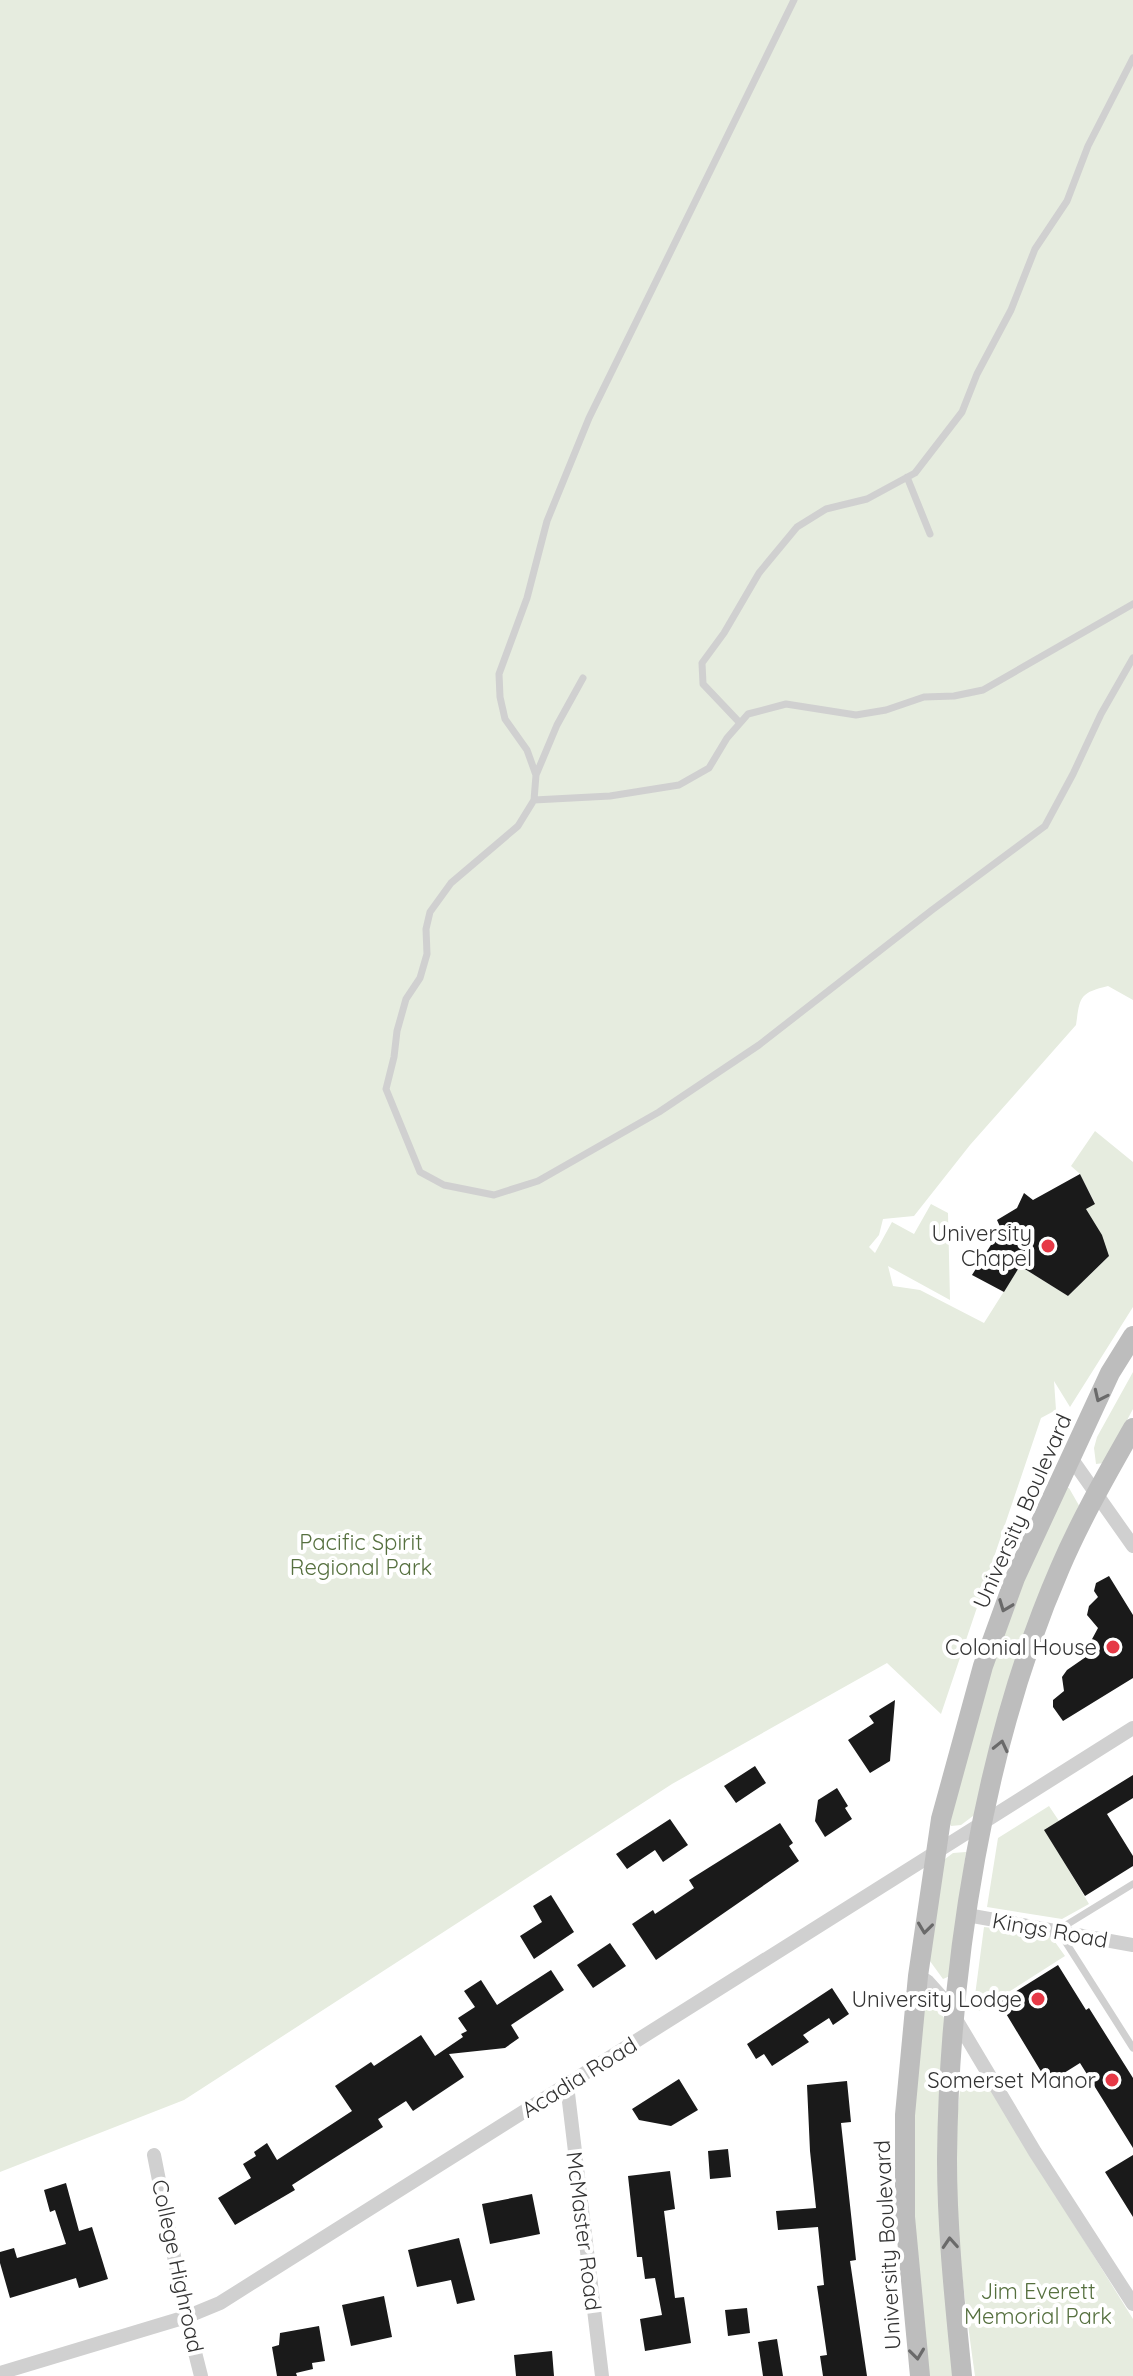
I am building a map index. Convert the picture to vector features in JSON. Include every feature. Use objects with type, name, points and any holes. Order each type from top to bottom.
[{"type":"main road","name":"University Boulevard","points":[[920,2376],[910,2290],[903,2178],[905,2115],[918,1976],[936,1850],[956,1758],[983,1666],[1021,1564],[1110,1373],[1133,1336]]},
{"type":"main road","points":[[962,2376],[949,2234],[947,2161],[953,2015],[983,1822],[1003,1734],[1028,1651],[1060,1567],[1096,1492],[1133,1428]]},
{"type":"street","points":[[1071,1458],[1133,1546]]},
{"type":"street","name":"Acadia Road","points":[[0,2373],[186,2317],[220,2303],[1133,1728]]},
{"type":"street","name":"Kings Road","points":[[967,1915],[1133,1945]]},
{"type":"street","points":[[918,1976],[927,1981],[953,2015],[1035,2152],[1133,2304]]},
{"type":"street","name":"McMaster Road","points":[[567,2085],[602,2376]]},
{"type":"street","name":"College Highroad","points":[[154,2155],[201,2376]]},
{"type":"lane","points":[[536,775],[527,750],[505,719],[499,674],[527,598],[547,521],[589,418],[794,0]]},
{"type":"lane","points":[[740,723],[703,684],[702,663],[724,633],[759,573],[797,527],[826,509],[867,499],[915,473],[962,412],[977,374],[1011,310],[1035,249],[1067,201],[1088,146],[1133,58]]},
{"type":"lane","points":[[907,477],[930,534]]},
{"type":"lane","points":[[534,800],[610,796],[679,785],[709,768],[727,738],[748,714],[786,704],[856,715],[886,710],[924,697],[954,696],[983,690],[1060,643],[1133,604]]},
{"type":"lane","points":[[583,678],[557,725],[536,775],[534,800],[518,826],[451,883],[430,912],[426,929],[427,954],[420,978],[406,999],[397,1031],[386,1089],[420,1172],[444,1185],[494,1195],[538,1181],[659,1112],[759,1045],[1045,826],[1133,658]]},
{"type":"lane","points":[[1133,1884],[1058,1930],[1133,2048]]},
{"type":"green space","name":"Pacific Spirit Regional Park","points":[[0,0],[1133,0],[1133,1000],[1108,986],[1086,994],[1080,1002],[1076,1025],[970,1145],[914,1216],[883,1219],[879,1235],[869,1247],[875,1253],[892,1222],[914,1234],[931,1204],[948,1213],[950,1300],[888,1266],[893,1286],[920,1290],[984,1323],[1020,1266],[1068,1296],[1109,1256],[1086,1209],[1095,1203],[1080,1174],[1071,1166],[1095,1131],[1133,1162],[1133,1307],[1070,1407],[1054,1381],[1056,1410],[1041,1418],[941,1714],[887,1663],[672,1784],[184,2100],[0,2172]]},
{"type":"green space","points":[[1133,1372],[1133,1409],[1104,1463],[1096,1464],[1094,1448],[1097,1437]]},
{"type":"green space","points":[[1063,1488],[1069,1488],[1081,1509],[977,1813],[961,1825],[951,1826],[948,1820],[959,1777],[997,1651]]},
{"type":"green space","points":[[1049,1806],[1059,1821],[1045,1830],[1089,1904],[1062,1919],[987,1907],[998,1838]]},
{"type":"green space","points":[[966,1852],[950,1976],[943,1979],[927,1957],[941,1862],[953,1853]]},
{"type":"green space","points":[[984,1927],[1050,1935],[1065,1956],[979,2011],[974,2003]]},
{"type":"green space","points":[[925,2001],[931,2001],[945,2019],[958,2376],[929,2376],[917,2270],[913,2108]]},
{"type":"green space","name":"Jim Everett Memorial Park","points":[[975,2078],[992,2092],[1133,2319],[1133,2376],[975,2376],[962,2269],[956,2160],[960,2089],[963,2083]]},
{"type":"building","name":"University Chapel","points":[[1080,1174],[1095,1204],[1086,1209],[1102,1235],[1109,1256],[1068,1296],[1020,1266],[1004,1292],[972,1275],[1001,1229],[997,1220],[1017,1208],[1024,1193],[1033,1200]]},
{"type":"building","name":"Colonial House","points":[[1109,1576],[1133,1615],[1133,1678],[1063,1721],[1053,1707],[1053,1700],[1064,1691],[1062,1677],[1067,1670],[1093,1652],[1091,1641],[1098,1628],[1087,1615],[1089,1606],[1098,1597],[1094,1591],[1096,1583]]},
{"type":"building","points":[[895,1700],[890,1761],[870,1773],[848,1740],[874,1723],[869,1716]]},
{"type":"building","points":[[755,1766],[766,1783],[736,1803],[724,1786]]},
{"type":"building","points":[[1133,1775],[1133,1798],[1107,1814],[1133,1856],[1133,1866],[1085,1896],[1044,1830]]},
{"type":"building","points":[[837,1788],[852,1819],[825,1837],[815,1821],[818,1800]]},
{"type":"building","points":[[670,1819],[688,1845],[663,1862],[655,1850],[627,1869],[616,1854]]},
{"type":"building","points":[[780,1823],[793,1843],[789,1846],[799,1861],[656,1960],[632,1924],[653,1910],[655,1914],[694,1888],[689,1880]]},
{"type":"building","points":[[551,1895],[574,1932],[534,1959],[520,1936],[542,1922],[533,1906]]},
{"type":"building","points":[[610,1943],[626,1966],[593,1988],[577,1965]]},
{"type":"building","name":"Somerset Manor","points":[[1058,1965],[1133,2078],[1133,2148],[1080,2063],[1048,2083],[999,2002]]},
{"type":"building","points":[[551,1970],[564,1990],[511,2025],[519,2038],[505,2048],[449,2054],[464,2077],[413,2111],[406,2101],[378,2119],[383,2127],[292,2185],[295,2190],[235,2225],[218,2198],[251,2178],[243,2164],[256,2156],[254,2152],[267,2143],[277,2160],[352,2111],[335,2086],[371,2062],[374,2066],[421,2035],[435,2056],[463,2037],[461,2034],[467,2031],[458,2018],[475,2007],[464,1991],[481,1980],[497,2005]]},
{"type":"building","points":[[832,1988],[849,2014],[833,2025],[829,2018],[803,2035],[809,2042],[772,2066],[764,2054],[756,2059],[747,2044]]},
{"type":"building","points":[[679,2079],[698,2110],[671,2126],[639,2120],[632,2109]]},
{"type":"building","points":[[847,2081],[851,2122],[841,2123],[856,2260],[850,2261],[867,2376],[823,2376],[820,2356],[827,2355],[817,2286],[824,2285],[818,2227],[778,2230],[776,2211],[816,2208],[807,2085]]},
{"type":"building","points":[[728,2149],[731,2177],[710,2179],[708,2151]]},
{"type":"building","points":[[1133,2155],[1133,2217],[1105,2172]]},
{"type":"building","points":[[670,2171],[675,2209],[664,2211],[675,2298],[684,2297],[691,2343],[645,2351],[640,2319],[662,2315],[655,2278],[645,2279],[642,2257],[637,2257],[628,2176]]},
{"type":"building","points":[[66,2183],[79,2231],[92,2227],[108,2279],[79,2288],[76,2278],[10,2298],[0,2252],[14,2248],[17,2258],[66,2244],[55,2210],[50,2212],[44,2190]]},
{"type":"building","points":[[532,2194],[540,2234],[490,2244],[482,2204]]},
{"type":"building","points":[[459,2238],[475,2300],[457,2304],[451,2280],[417,2287],[408,2250]]},
{"type":"building","points":[[384,2296],[392,2337],[351,2346],[342,2305]]},
{"type":"building","points":[[747,2308],[750,2333],[728,2336],[725,2310]]},
{"type":"building","points":[[319,2326],[325,2361],[312,2363],[313,2369],[296,2373],[297,2376],[277,2376],[272,2347],[279,2345],[280,2333]]},
{"type":"building","points":[[777,2339],[783,2376],[763,2376],[758,2342]]},
{"type":"building","points":[[552,2351],[554,2376],[516,2376],[514,2355]]},
{"type":"place","name":"University Chapel","points":[[1048,1246]]},
{"type":"place","name":"Colonial House","points":[[1113,1647]]},
{"type":"place","name":"University Lodge","points":[[1038,1999]]},
{"type":"place","name":"Somerset Manor","points":[[1112,2080]]}]
